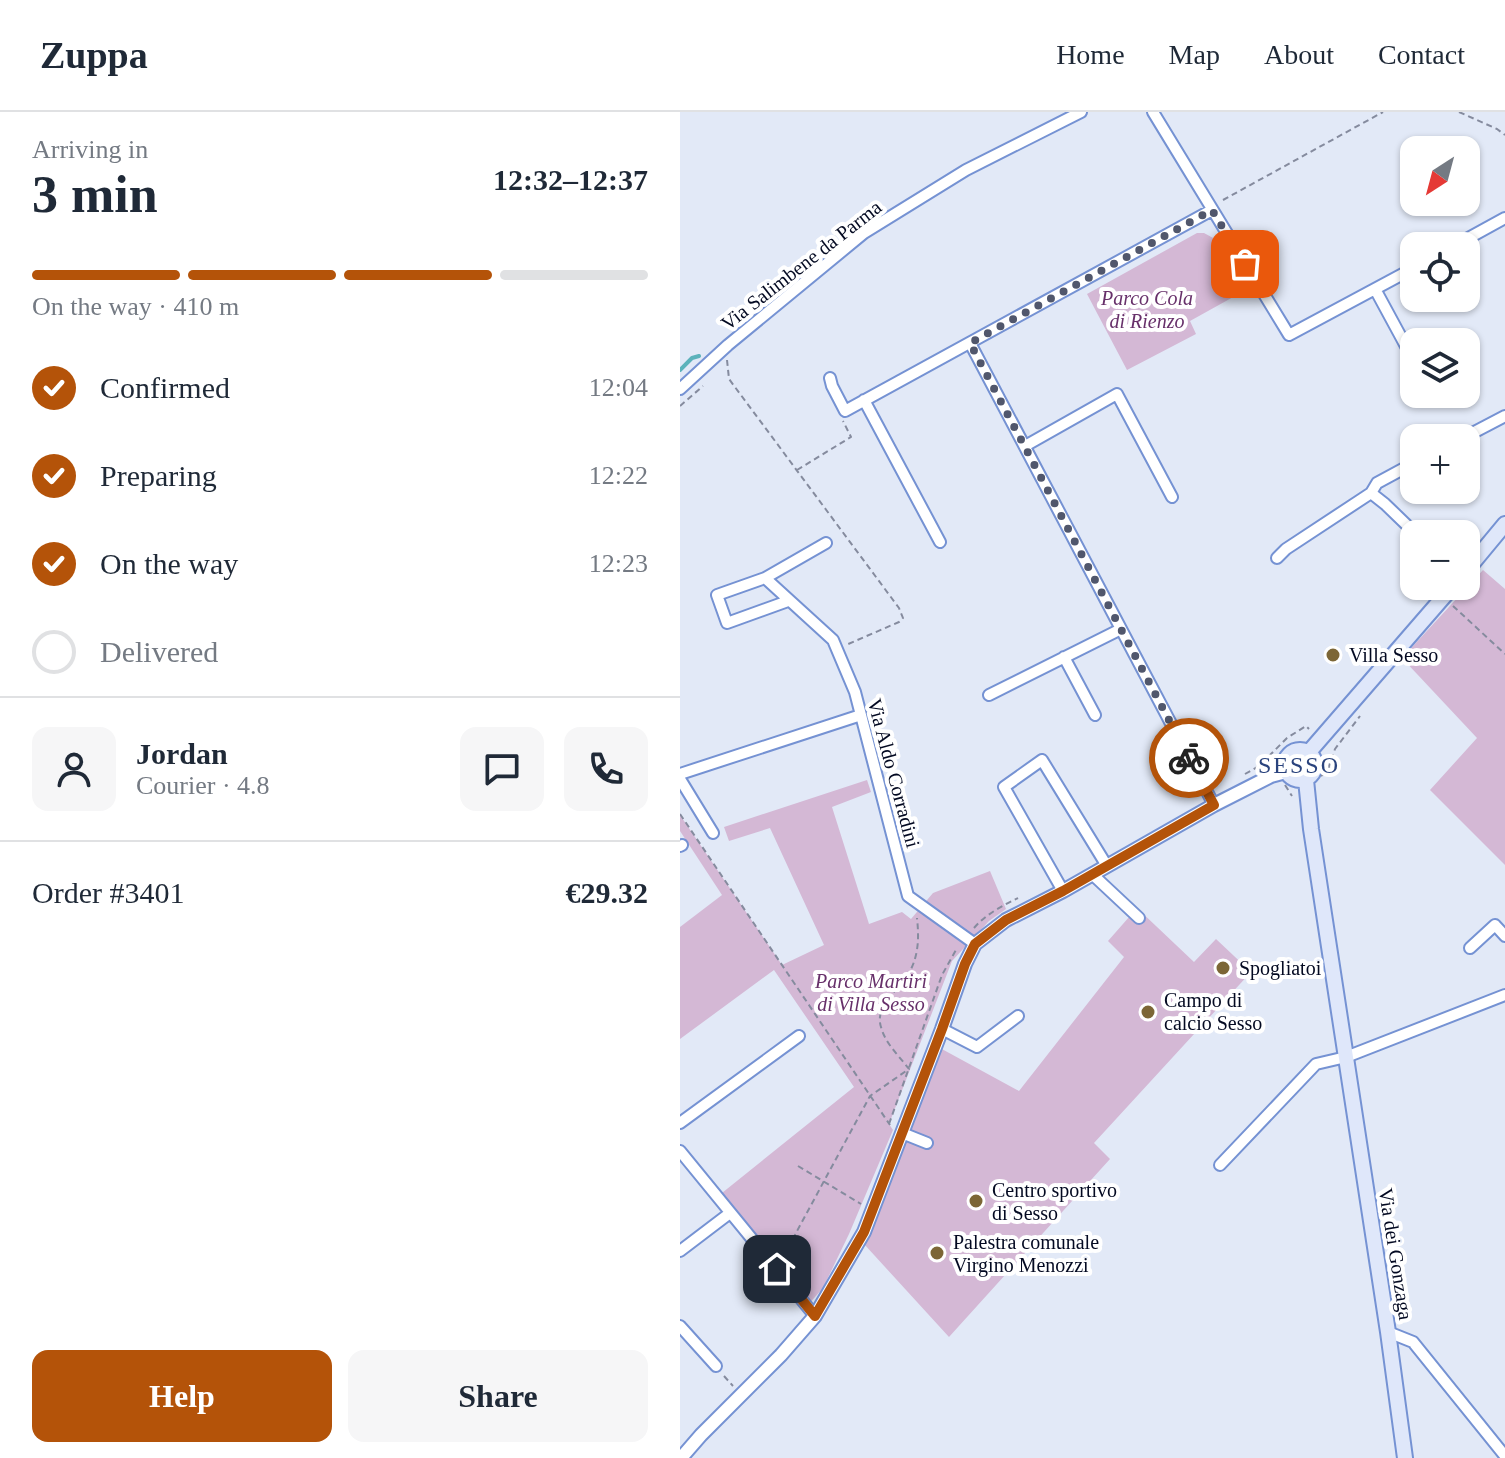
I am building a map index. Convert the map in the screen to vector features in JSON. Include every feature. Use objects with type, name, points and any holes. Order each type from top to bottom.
[{"type":"main road","points":[[1480,554],[1505,524]]},
{"type":"main road","points":[[1312,781],[1295,780],[1286,772],[1285,761],[1292,751],[1309,752],[1441,600]]},
{"type":"main road","name":"Via dei Gonzaga","points":[[1309,752],[1314,757],[1315,770],[1308,800],[1311,829],[1405,1458]]},
{"type":"street","name":"Via Salimbene da Parma","points":[[680,389],[728,345],[864,233],[985,160],[1081,112]]},
{"type":"street","points":[[1153,112],[1289,335],[1400,276]]},
{"type":"street","points":[[830,378],[845,411],[1211,209]]},
{"type":"street","points":[[1480,232],[1505,218]]},
{"type":"street","points":[[1375,289],[1400,335]]},
{"type":"street","points":[[970,343],[1214,805]]},
{"type":"street","points":[[1025,446],[1117,394],[1172,497]]},
{"type":"street","points":[[864,400],[940,542]]},
{"type":"street","points":[[1480,429],[1505,416]]},
{"type":"street","points":[[1277,558],[1371,493],[1377,483],[1400,471]]},
{"type":"street","points":[[1371,493],[1402,520]]},
{"type":"street","points":[[788,601],[727,623],[717,595],[765,578],[826,543]]},
{"type":"street","name":"Via Aldo Corradini","points":[[765,578],[833,640],[855,692],[908,896],[914,901]]},
{"type":"street","points":[[989,695],[1121,629]]},
{"type":"street","points":[[1064,657],[1095,715]]},
{"type":"street","points":[[713,833],[680,776],[861,715]]},
{"type":"street","points":[[1063,891],[1004,787],[1042,760],[1107,866]]},
{"type":"street","points":[[681,1458],[815,1316],[864,1232],[942,1029],[970,941],[1214,805],[1266,778],[1286,772]]},
{"type":"street","points":[[1092,874],[1139,918]]},
{"type":"street","points":[[914,901],[970,941]]},
{"type":"street","points":[[1470,948],[1495,925],[1505,936]]},
{"type":"street","points":[[1220,1165],[1316,1064],[1346,1057],[1505,995]]},
{"type":"street","points":[[942,1029],[977,1047],[1018,1016]]},
{"type":"street","points":[[680,1123],[799,1036]]},
{"type":"street","points":[[902,1133],[927,1143]]},
{"type":"street","points":[[680,1151],[815,1316]]},
{"type":"street","points":[[680,1251],[730,1213]]},
{"type":"street","points":[[680,1326],[716,1366]]},
{"type":"street","points":[[1388,1332],[1413,1342],[1505,1456]]},
{"type":"path","points":[[1211,209],[1383,112]]},
{"type":"path","points":[[1459,112],[1505,135]]},
{"type":"path","points":[[727,359],[729,379],[899,608],[903,618],[837,650]]},
{"type":"path","points":[[680,406],[706,382]]},
{"type":"path","points":[[796,470],[851,437],[840,416]]},
{"type":"path","points":[[1451,604],[1505,654]]},
{"type":"path","points":[[1308,800],[1296,801],[1286,785],[1270,785],[1259,766],[1287,738],[1306,726],[1335,749],[1327,772],[1312,781]]},
{"type":"path","points":[[680,814],[889,1124],[942,975],[970,941]]},
{"type":"path","points":[[909,1069],[886,1038],[880,1020],[889,997],[910,971],[918,949],[914,901]]},
{"type":"path","points":[[777,1269],[870,1096],[909,1069]]},
{"type":"path","points":[[798,1166],[873,1211]]},
{"type":"path","points":[[716,1366],[741,1395]]},
{"type":"green space","name":"Parco Cola di Rienzo","points":[[1197,233],[1215,239],[1244,291],[1190,321],[1196,334],[1127,370],[1087,294]]},
{"type":"green space","points":[[1483,570],[1505,589],[1505,865],[1430,790],[1477,738],[1402,658],[1455,600],[1480,600],[1480,573]]},
{"type":"green space","name":"Parco Martiri di Villa Sesso","points":[[867,780],[871,792],[832,807],[869,924],[902,912],[911,919],[933,893],[990,871],[1006,909],[989,921],[952,961],[889,1124],[893,1130],[823,1288],[807,1306],[717,1197],[854,1087],[774,970],[680,1039],[680,927],[722,895],[680,831],[680,815],[782,965],[824,945],[770,828],[729,841],[724,827]]},
{"type":"green space","name":"Centro sportivo di Sesso","points":[[1137,908],[1194,962],[1216,939],[1251,972],[1094,1143],[1110,1159],[949,1337],[864,1244],[940,1048],[1019,1091],[1124,957],[1108,941]]},
{"type":"waterway","points":[[680,370],[692,358],[699,356]]},
{"type":"way so far","points":[[1189,758],[970,343],[1212,210],[1245,264]]},
{"type":"place","name":"Villa Sesso","points":[[1333,655]]},
{"type":"place","name":"Spogliatoi","points":[[1223,968]]},
{"type":"place","name":"Campo di calcio Sesso","points":[[1148,1012]]},
{"type":"place","name":"Centro sportivo di Sesso","points":[[976,1201]]},
{"type":"place","name":"Palestra comunale Virgino Menozzi","points":[[937,1253]]},
{"type":"district","name":"SESSO","points":[[1299,765]]},
{"type":"route","points":[[777,1269],[815,1316],[864,1232],[975,944],[1006,920],[1214,805],[1189,758]]}]
